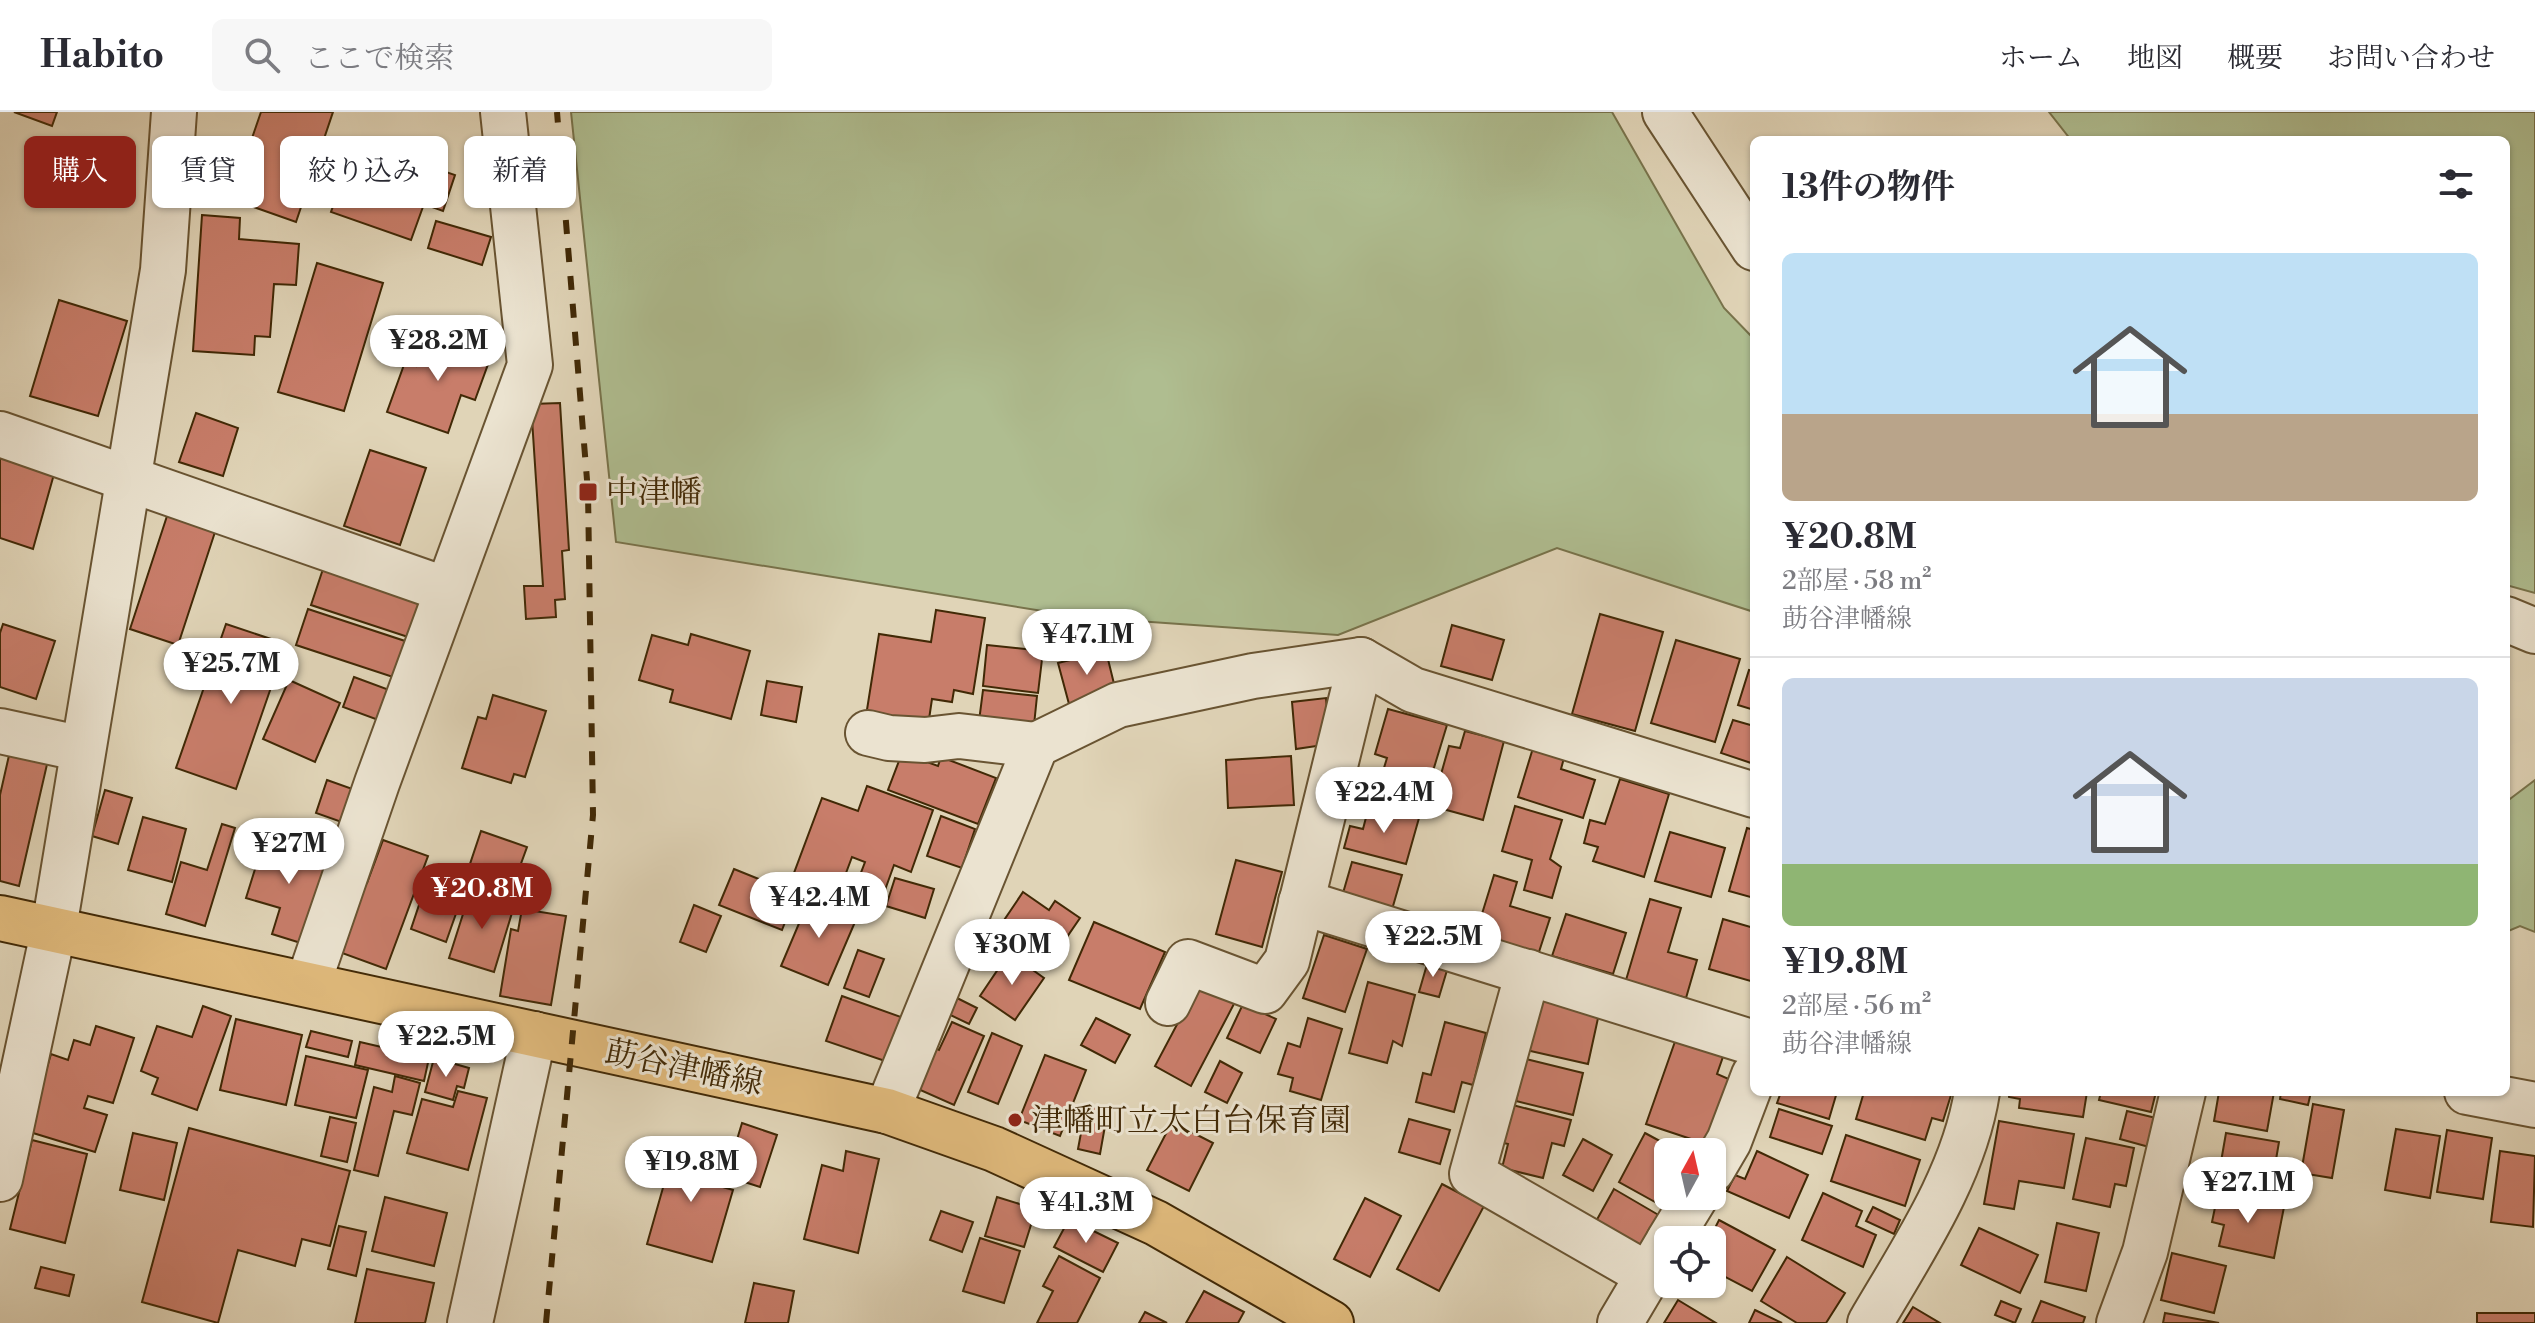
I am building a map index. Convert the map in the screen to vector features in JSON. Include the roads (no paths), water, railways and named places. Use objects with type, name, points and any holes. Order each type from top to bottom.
[{"type":"main road","name":"莇谷津幡線","points":[[0,918],[887,1111],[994,1149],[1156,1223],[1319,1320]]},
{"type":"street","points":[[0,1179],[54,928],[163,270],[174,112]]},
{"type":"street","points":[[308,984],[377,783],[530,365],[503,112]]},
{"type":"street","points":[[1665,112],[1750,242]]},
{"type":"street","points":[[0,434],[447,590]]},
{"type":"street","points":[[2510,621],[2535,631]]},
{"type":"street","points":[[1168,1003],[1188,962],[1265,991],[1287,961],[1361,660]]},
{"type":"street","points":[[868,733],[889,738],[925,740],[959,736],[1036,745],[1118,705],[1246,677],[1361,660],[1413,690],[1750,794]]},
{"type":"street","points":[[0,731],[83,749]]},
{"type":"street","points":[[887,1111],[1036,745]]},
{"type":"street","points":[[1301,902],[1750,1042]]},
{"type":"street","points":[[1528,972],[1472,1174],[1654,1250]]},
{"type":"street","points":[[470,1323],[534,1034]]},
{"type":"street","points":[[1726,1146],[1750,1086]]},
{"type":"street","points":[[1870,1323],[1939,1205],[1974,1112],[1976,1096]]},
{"type":"street","points":[[2119,1323],[2145,1252],[2182,1096]]},
{"type":"street","points":[[2488,1096],[2535,1105]]},
{"type":"street","points":[[1620,1323],[1654,1266]]},
{"type":"railway","points":[[546,1323],[593,815],[588,492],[557,112]]},
{"type":"place","name":"中津幡","points":[[588,492]]},
{"type":"place","name":"津幡町立太白台保育園","points":[[1015,1120]]}]
